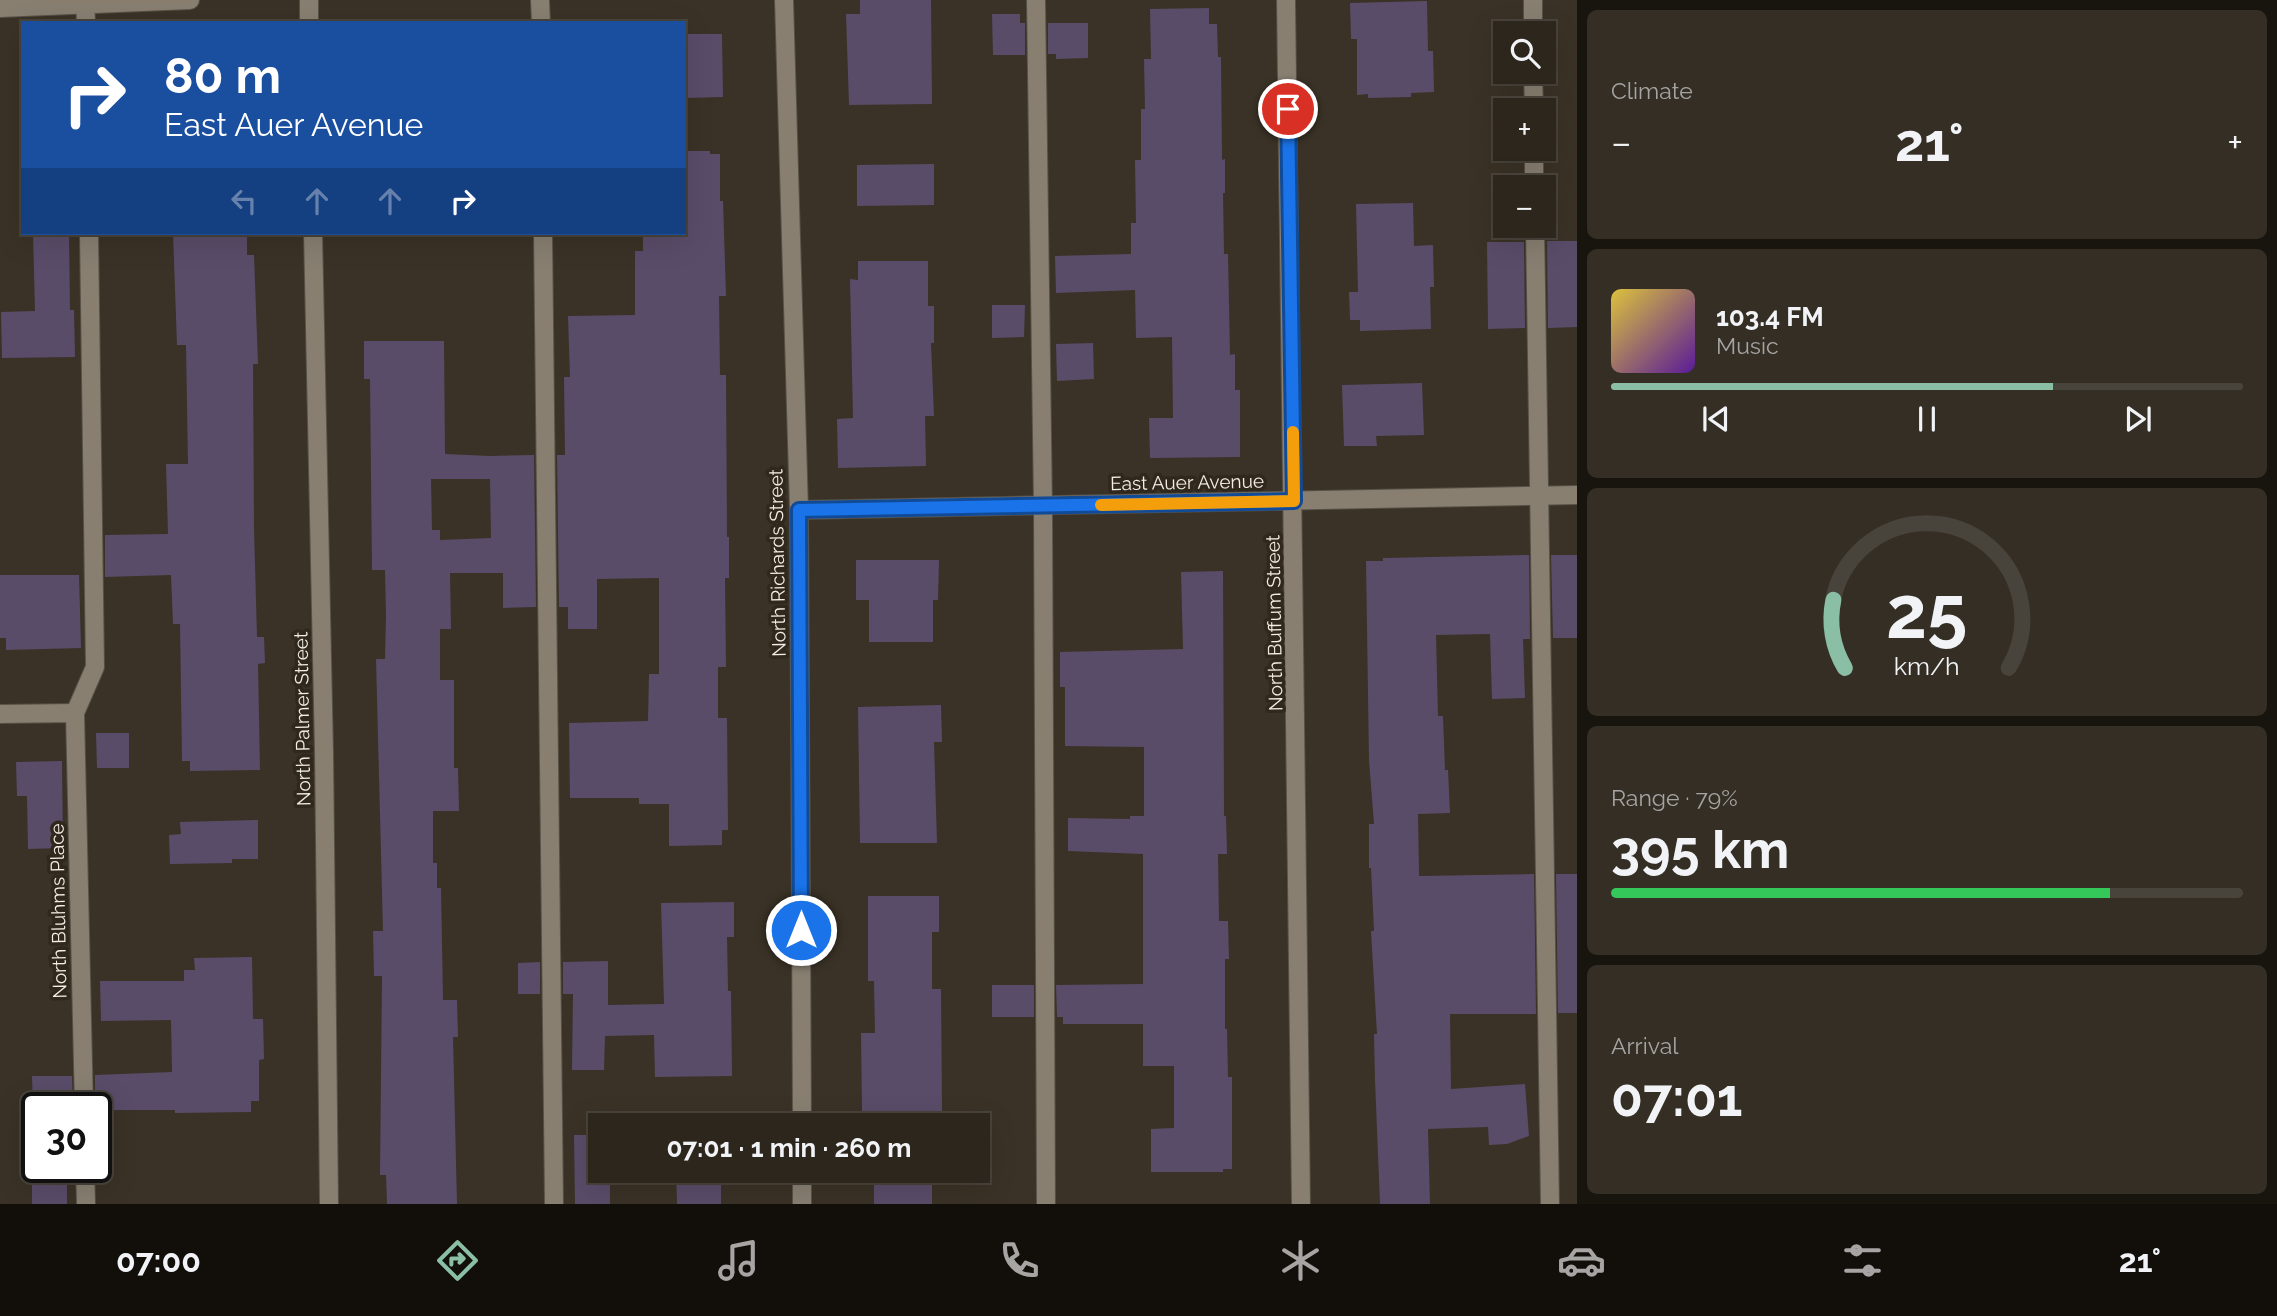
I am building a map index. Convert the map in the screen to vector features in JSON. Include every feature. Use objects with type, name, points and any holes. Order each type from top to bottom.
[{"type":"street","points":[[0,8],[85,9],[190,0]]},
{"type":"street","points":[[309,0],[309,21]]},
{"type":"street","points":[[540,0],[541,21]]},
{"type":"street","name":"North Richards Street","points":[[784,0],[799,510],[802,1113]]},
{"type":"street","points":[[1036,0],[1046,1204]]},
{"type":"street","name":"North Buffum Street","points":[[1286,0],[1301,1204]]},
{"type":"street","points":[[1533,0],[1533,21]]},
{"type":"street","points":[[0,714],[75,713],[95,667],[89,235]]},
{"type":"street","name":"North Palmer Street","points":[[313,235],[324,738],[329,1204]]},
{"type":"street","points":[[543,235],[554,1204]]},
{"type":"street","points":[[1535,238],[1550,1204]]},
{"type":"street","name":"East Auer Avenue","points":[[799,510],[1577,495]]},
{"type":"street","name":"North Bluhms Place","points":[[75,713],[84,1092]]},
{"type":"street","points":[[85,1183],[86,1204]]},
{"type":"street","points":[[802,1183],[802,1204]]},
{"type":"building","points":[[860,0],[931,0],[932,104],[849,105],[846,14],[860,14]]},
{"type":"building","points":[[1427,1],[1428,51],[1433,51],[1434,92],[1411,93],[1411,97],[1368,98],[1368,94],[1357,95],[1357,39],[1351,39],[1350,3]]},
{"type":"building","points":[[1209,8],[1209,24],[1217,24],[1218,57],[1221,57],[1222,160],[1225,159],[1224,254],[1228,254],[1230,355],[1235,354],[1235,390],[1240,390],[1240,457],[1150,458],[1149,418],[1173,418],[1172,337],[1136,338],[1135,290],[1056,293],[1055,256],[1131,254],[1131,223],[1136,223],[1135,160],[1141,160],[1141,109],[1145,109],[1144,59],[1151,59],[1150,9]]},
{"type":"building","points":[[992,14],[1020,14],[1020,23],[1025,23],[1025,55],[993,55]]},
{"type":"building","points":[[1048,23],[1088,23],[1088,58],[1056,59],[1056,54],[1048,54]]},
{"type":"building","points":[[686,34],[722,34],[723,97],[686,98]]},
{"type":"building","points":[[686,151],[710,151],[710,154],[720,154],[726,296],[719,296],[720,375],[726,375],[729,537],[729,578],[725,578],[726,667],[718,667],[718,718],[727,718],[728,830],[722,830],[722,845],[669,846],[669,804],[639,804],[639,798],[570,798],[569,723],[648,721],[649,674],[659,674],[659,578],[597,579],[597,629],[568,629],[568,607],[559,607],[557,455],[565,455],[564,377],[570,377],[568,316],[635,315],[635,251],[643,251],[643,235],[686,235]]},
{"type":"building","points":[[934,164],[934,205],[857,206],[857,165]]},
{"type":"building","points":[[1413,203],[1414,246],[1433,245],[1431,329],[1360,331],[1360,320],[1350,320],[1349,292],[1358,292],[1356,204]]},
{"type":"building","points":[[33,235],[69,235],[70,310],[74,310],[75,357],[2,358],[1,312],[35,311]]},
{"type":"building","points":[[173,235],[247,235],[247,255],[254,255],[258,364],[253,364],[254,529],[257,637],[264,637],[265,663],[258,664],[260,770],[190,771],[190,761],[182,761],[180,624],[173,624],[171,575],[105,577],[105,535],[168,534],[166,464],[188,464],[186,345],[177,345]]},
{"type":"building","points":[[1547,241],[1577,241],[1577,327],[1548,328]]},
{"type":"building","points":[[1487,242],[1524,242],[1525,328],[1488,329]]},
{"type":"building","points":[[858,261],[928,261],[928,306],[934,306],[934,343],[931,343],[934,416],[925,416],[926,466],[838,468],[837,419],[853,418],[850,279],[858,280]]},
{"type":"building","points":[[992,305],[1025,305],[1024,337],[992,338]]},
{"type":"building","points":[[364,341],[444,341],[445,454],[534,455],[536,607],[503,608],[503,573],[450,573],[451,629],[440,629],[440,680],[454,680],[454,768],[458,768],[459,811],[433,811],[433,863],[437,863],[437,888],[441,888],[443,1000],[457,1000],[458,1037],[453,1037],[457,1204],[387,1204],[386,1175],[380,1175],[382,976],[374,976],[373,931],[383,931],[376,659],[385,659],[386,616],[385,570],[372,570],[370,379],[364,379]],"holes":[[[431,479],[490,479],[491,538],[440,540],[440,530],[432,530]]]},
{"type":"building","points":[[1093,343],[1094,379],[1057,381],[1056,344]]},
{"type":"building","points":[[1422,383],[1424,435],[1376,436],[1377,446],[1344,446],[1342,385]]},
{"type":"building","points":[[1529,555],[1530,639],[1523,639],[1525,698],[1492,699],[1490,634],[1436,635],[1438,716],[1443,716],[1450,813],[1418,814],[1419,876],[1534,874],[1536,1014],[1450,1014],[1451,1089],[1525,1084],[1529,1136],[1507,1144],[1489,1145],[1488,1127],[1428,1129],[1430,1204],[1380,1204],[1374,1034],[1377,1034],[1371,931],[1374,931],[1369,868],[1369,824],[1374,824],[1369,760],[1366,561],[1383,561],[1383,558]]},
{"type":"building","points":[[1551,555],[1577,555],[1577,638],[1553,638]]},
{"type":"building","points":[[856,560],[939,560],[938,600],[933,600],[933,642],[869,642],[869,600],[856,600]]},
{"type":"building","points":[[1223,571],[1224,816],[1227,854],[1218,854],[1219,921],[1228,921],[1225,1029],[1228,1077],[1232,1077],[1232,1169],[1223,1169],[1223,1172],[1151,1172],[1151,1129],[1174,1128],[1174,1066],[1143,1066],[1143,1024],[1063,1024],[1063,1017],[1057,1017],[1056,985],[1143,984],[1143,854],[1068,851],[1068,818],[1130,819],[1130,816],[1144,816],[1144,747],[1065,746],[1065,687],[1060,687],[1060,652],[1183,649],[1181,572]]},
{"type":"building","points":[[0,575],[79,575],[81,648],[6,650],[6,638],[0,638]]},
{"type":"building","points":[[941,705],[942,742],[934,742],[937,843],[860,843],[858,707]]},
{"type":"building","points":[[96,733],[129,733],[129,768],[97,768]]},
{"type":"building","points":[[62,761],[63,848],[28,849],[27,796],[17,796],[16,762]]},
{"type":"building","points":[[258,820],[258,859],[232,859],[232,863],[170,864],[169,835],[181,834],[180,822]]},
{"type":"building","points":[[1556,874],[1577,874],[1577,1013],[1558,1013]]},
{"type":"building","points":[[868,896],[939,896],[939,932],[932,932],[932,989],[941,989],[942,1112],[862,1113],[861,1033],[875,1033],[874,981],[868,981]]},
{"type":"building","points":[[734,902],[734,937],[727,937],[732,1076],[655,1077],[654,1035],[605,1036],[604,1070],[572,1070],[573,994],[563,994],[563,962],[608,961],[608,1005],[664,1004],[661,903]]},
{"type":"building","points":[[252,957],[253,1019],[263,1019],[264,1059],[259,1060],[259,1101],[251,1101],[251,1112],[112,1110],[112,1092],[95,1092],[95,1075],[172,1072],[171,1020],[101,1021],[100,981],[184,981],[184,970],[195,970],[194,958]]},
{"type":"building","points":[[540,962],[540,994],[518,994],[518,963]]},
{"type":"building","points":[[992,985],[1034,985],[1034,1017],[992,1017]]},
{"type":"building","points":[[32,1076],[72,1076],[72,1092],[32,1092]]},
{"type":"building","points":[[574,1135],[588,1135],[588,1183],[610,1183],[610,1204],[575,1204]]},
{"type":"building","points":[[32,1183],[67,1183],[67,1204],[32,1204]]},
{"type":"building","points":[[676,1183],[721,1183],[721,1204],[677,1204]]},
{"type":"building","points":[[874,1183],[932,1183],[932,1204],[874,1204]]},
{"type":"slow traffic","points":[[1101,505],[1294,501],[1293,432]]},
{"type":"route","points":[[801,930],[799,510],[1294,501],[1288,109]]}]
